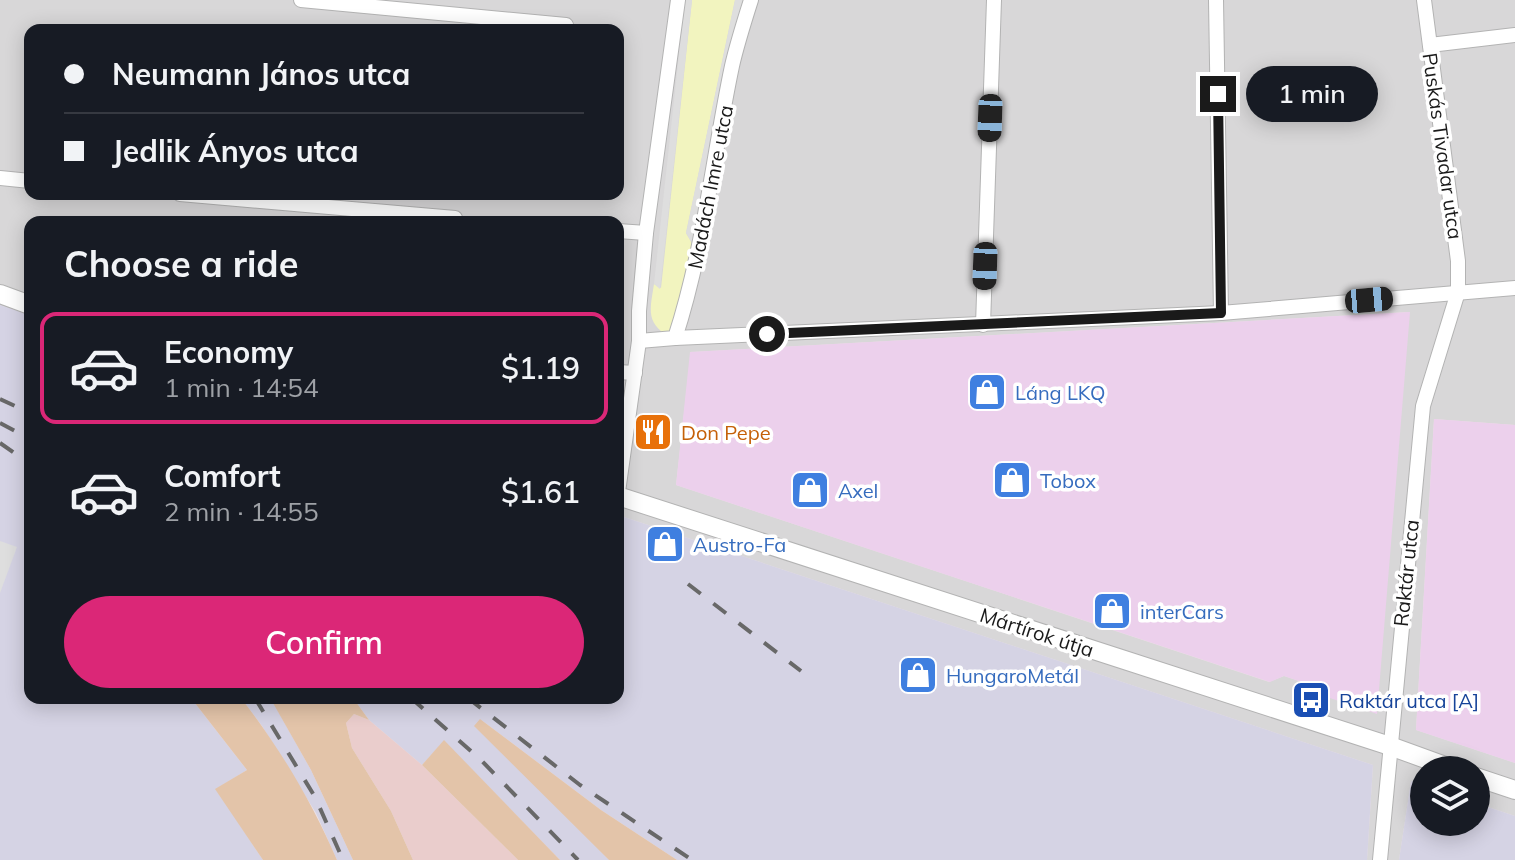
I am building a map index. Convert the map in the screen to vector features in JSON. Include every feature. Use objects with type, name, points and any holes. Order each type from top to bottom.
[{"type":"street","points":[[301,0],[555,24]]},
{"type":"street","points":[[624,451],[639,341],[646,233],[678,0]]},
{"type":"street","name":"Madách Imre utca","points":[[675,338],[699,251],[733,64],[751,0]]},
{"type":"street","points":[[983,325],[994,0]]},
{"type":"street","points":[[1216,0],[1221,313]]},
{"type":"street","name":"Puskás Tivadar utca","points":[[1424,0],[1458,261],[1458,292]]},
{"type":"street","points":[[1430,45],[1515,35]]},
{"type":"street","points":[[0,178],[24,180]]},
{"type":"street","points":[[249,200],[432,216]]},
{"type":"street","points":[[624,231],[646,233]]},
{"type":"street","points":[[639,341],[1221,313],[1515,288]]},
{"type":"street","name":"Raktár utca","points":[[1380,860],[1423,406],[1458,292]]},
{"type":"street","points":[[0,294],[24,303]]},
{"type":"street","points":[[624,372],[635,373]]},
{"type":"street","name":"Mártírok útja","points":[[624,496],[1418,756]]},
{"type":"street","points":[[1490,782],[1515,790]]},
{"type":"shaded area","points":[[0,0],[1515,0],[1515,425],[1434,419],[1416,730],[1515,763],[1515,816],[1490,808],[1490,756],[1410,756],[1410,788],[1399,860],[1367,860],[1373,765],[624,517],[624,216],[24,216],[24,313],[0,305]],"holes":[[[1409,312],[1325,696],[1326,690],[1284,676],[1269,682],[676,485],[691,352]]]},
{"type":"shaded area","points":[[685,0],[692,0],[660,289],[654,284]]},
{"type":"shaded area","points":[[735,0],[744,0],[693,245],[686,233]]},
{"type":"shaded area","points":[[0,305],[24,313],[24,704],[196,704],[247,770],[216,789],[263,860],[0,860]]},
{"type":"shaded area","points":[[1410,312],[1377,714],[1324,696],[1326,690],[1284,676],[1270,682],[676,485],[690,352]]},
{"type":"shaded area","points":[[1434,419],[1515,425],[1515,763],[1416,730]]},
{"type":"shaded area","points":[[624,517],[1373,765],[1367,860],[677,860],[601,810],[480,719],[609,860],[560,860],[444,741],[422,765],[369,720],[357,704],[624,704]]},
{"type":"shaded area","points":[[0,541],[17,547],[0,593]]},
{"type":"shaded area","points":[[196,704],[245,704],[294,776],[337,860],[263,860],[215,789],[247,770]]},
{"type":"shaded area","points":[[246,704],[274,704],[311,770],[353,860],[337,860],[316,813]]},
{"type":"shaded area","points":[[274,704],[357,704],[369,720],[354,714],[346,723],[352,748],[391,811],[413,860],[353,860],[311,770]]},
{"type":"shaded area","points":[[354,714],[369,720],[422,765],[518,860],[413,860],[391,811],[352,748],[346,723]]},
{"type":"shaded area","points":[[480,719],[601,810],[677,860],[609,860],[474,726]]},
{"type":"shaded area","points":[[444,740],[560,860],[518,860],[422,765]]},
{"type":"shaded area","points":[[1410,788],[1410,836],[1490,836],[1490,808],[1515,816],[1515,860],[1399,860]]},
{"type":"green space","points":[[692,0],[735,0],[686,233],[693,245],[676,332],[665,334],[654,324],[651,306],[654,284],[661,288]]},
{"type":"railway","points":[[0,399],[24,410]]},
{"type":"railway","points":[[0,423],[24,436]]},
{"type":"railway","points":[[0,443],[24,460]]},
{"type":"railway","points":[[688,584],[801,671]]},
{"type":"railway","points":[[259,704],[315,797],[343,860]]},
{"type":"railway","points":[[418,704],[481,760],[578,860]]},
{"type":"railway","points":[[476,704],[580,785],[692,860]]},
{"type":"place","name":"Láng LKQ","points":[[987,392]]},
{"type":"place","name":"Don Pepe","points":[[653,432]]},
{"type":"place","name":"Tobox","points":[[1012,480]]},
{"type":"place","name":"Axel","points":[[810,490]]},
{"type":"place","name":"Austro-Fa","points":[[665,544]]},
{"type":"place","name":"interCars","points":[[1112,611]]},
{"type":"place","name":"HungaroMetál","points":[[918,675]]},
{"type":"place","name":"Raktár utca [A]","points":[[1311,700]]},
{"type":"route","points":[[767,334],[1221,313],[1218,94]]}]
